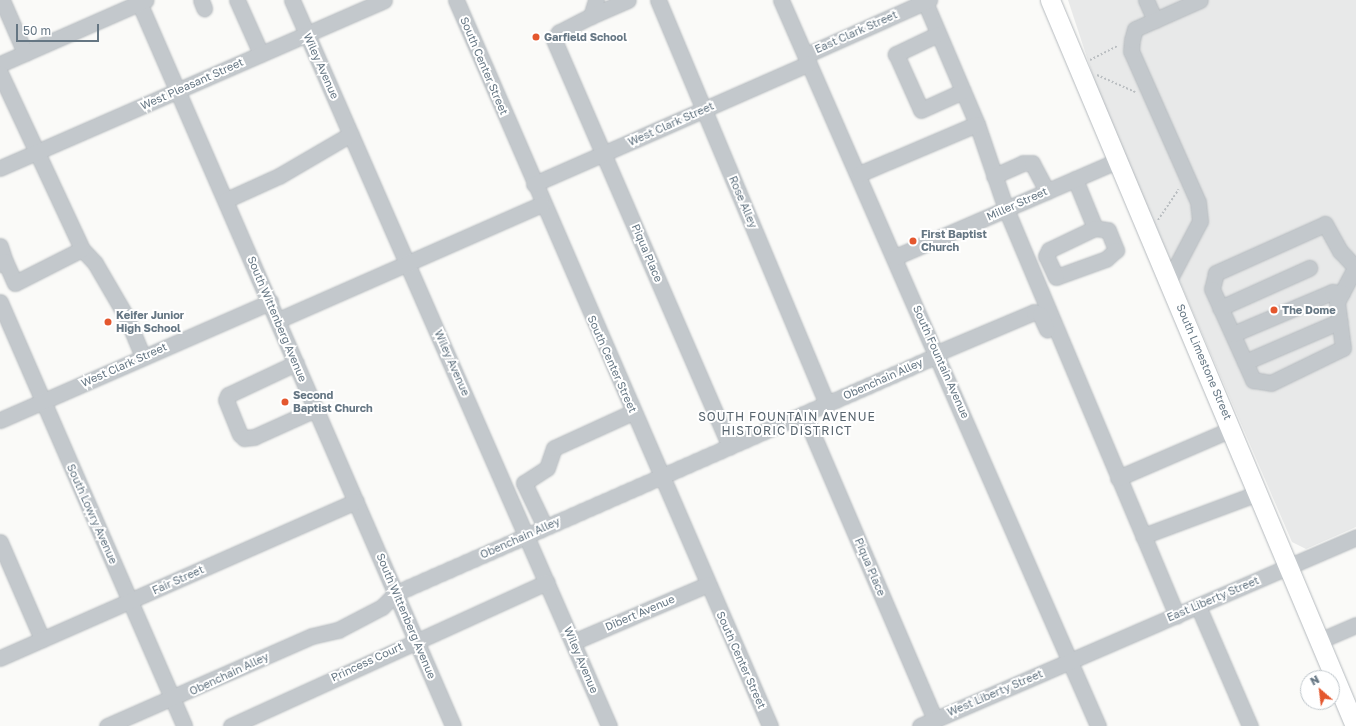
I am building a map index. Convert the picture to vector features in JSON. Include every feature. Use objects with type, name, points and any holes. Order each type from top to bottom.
[{"type":"main road","name":"South Limestone Street","points":[[1050,0],[1076,66],[1232,429],[1355,726]]},
{"type":"street","points":[[2,0],[26,53]]},
{"type":"street","points":[[237,0],[261,54]]},
{"type":"street","name":"Wiley Avenue","points":[[292,0],[527,535],[609,726]]},
{"type":"street","name":"West Pleasant Street","points":[[0,168],[384,0]]},
{"type":"street","name":"South Center Street","points":[[456,0],[542,204],[770,726]]},
{"type":"street","points":[[591,16],[596,0]]},
{"type":"street","points":[[591,16],[628,0]]},
{"type":"street","name":"Rose Alley","points":[[658,0],[705,109],[827,404]]},
{"type":"street","name":"South Fountain Avenue","points":[[781,0],[938,354],[1098,726]]},
{"type":"street","points":[[1146,0],[1155,20]]},
{"type":"street","points":[[0,64],[141,1]]},
{"type":"street","name":"South Wittenberg Avenue","points":[[141,1],[453,726]]},
{"type":"street","points":[[1169,280],[1200,221],[1198,202],[1131,51],[1134,34],[1155,20],[1194,1]]},
{"type":"street","points":[[920,2],[938,34],[977,124],[1006,209],[1177,615]]},
{"type":"street","name":"East Clark Street","points":[[807,59],[920,2]]},
{"type":"street","name":"Piqua Place","points":[[591,16],[559,32],[554,40],[730,446]]},
{"type":"street","points":[[938,34],[896,54],[921,110],[963,91]]},
{"type":"street","name":"West Clark Street","points":[[534,184],[705,109],[807,59]]},
{"type":"street","points":[[0,73],[82,249],[96,263],[122,309],[143,357]]},
{"type":"street","points":[[859,174],[977,124]]},
{"type":"street","points":[[226,200],[279,176],[351,134]]},
{"type":"street","name":"Miller Street","points":[[895,257],[1117,160]]},
{"type":"street","points":[[994,176],[1023,163],[1032,163],[1047,191]]},
{"type":"street","points":[[1076,179],[1095,228]]},
{"type":"street","points":[[278,320],[542,204]]},
{"type":"street","points":[[1325,224],[1340,251],[1356,267],[1340,298],[1340,322],[1343,348],[1271,383],[1253,380],[1212,289],[1216,273],[1325,224]]},
{"type":"street","points":[[0,246],[3,263],[15,283],[82,249]]},
{"type":"street","points":[[1220,308],[1309,268]]},
{"type":"street","points":[[1233,334],[1332,292],[1340,298]]},
{"type":"street","name":"South Lowry Avenue","points":[[0,302],[184,726]]},
{"type":"street","name":"West Clark Street","points":[[0,420],[270,302]]},
{"type":"street","name":"Obenchain Alley","points":[[107,726],[312,636],[338,630],[382,607],[396,593],[1034,312],[1040,314],[1050,337]]},
{"type":"street","points":[[1245,362],[1340,322]]},
{"type":"street","points":[[296,363],[228,395],[226,400],[240,434],[244,438],[254,437],[316,410]]},
{"type":"street","points":[[545,528],[524,483],[547,468],[554,448],[633,412]]},
{"type":"street","name":"Piqua Place","points":[[804,414],[935,720]]},
{"type":"street","points":[[1118,478],[1232,429]]},
{"type":"street","points":[[1144,536],[1258,493]]},
{"type":"street","name":"Fair Street","points":[[0,658],[356,501]]},
{"type":"street","name":"East Liberty Street","points":[[1071,661],[1356,537]]},
{"type":"street","points":[[0,542],[42,639]]},
{"type":"street","name":"Princess Court","points":[[231,726],[416,639],[547,582]]},
{"type":"street","name":"Dibert Avenue","points":[[573,642],[708,584]]},
{"type":"street","points":[[1198,606],[1250,726]]},
{"type":"street","points":[[1319,641],[1356,625]]},
{"type":"street","name":"West Liberty Street","points":[[920,726],[1071,661]]},
{"type":"path","points":[[1076,66],[1134,34]]},
{"type":"path","points":[[1076,66],[1152,99]]},
{"type":"path","points":[[1147,233],[1174,198],[1185,175]]},
{"type":"shaded area","name":"The Dome","points":[[1068,0],[1356,0],[1356,527],[1306,549],[1292,542],[1099,94]]},
{"type":"place","name":"Garfield School","points":[[536,37]]},
{"type":"place","name":"First Baptist Church","points":[[913,241]]},
{"type":"place","name":"The Dome","points":[[1274,310]]},
{"type":"place","name":"Keifer Junior High School","points":[[108,322]]},
{"type":"place","name":"Second Baptist Church","points":[[285,402]]},
{"type":"district","name":"SOUTH FOUNTAIN AVENUE HISTORIC DISTRICT","points":[[787,424]]}]
